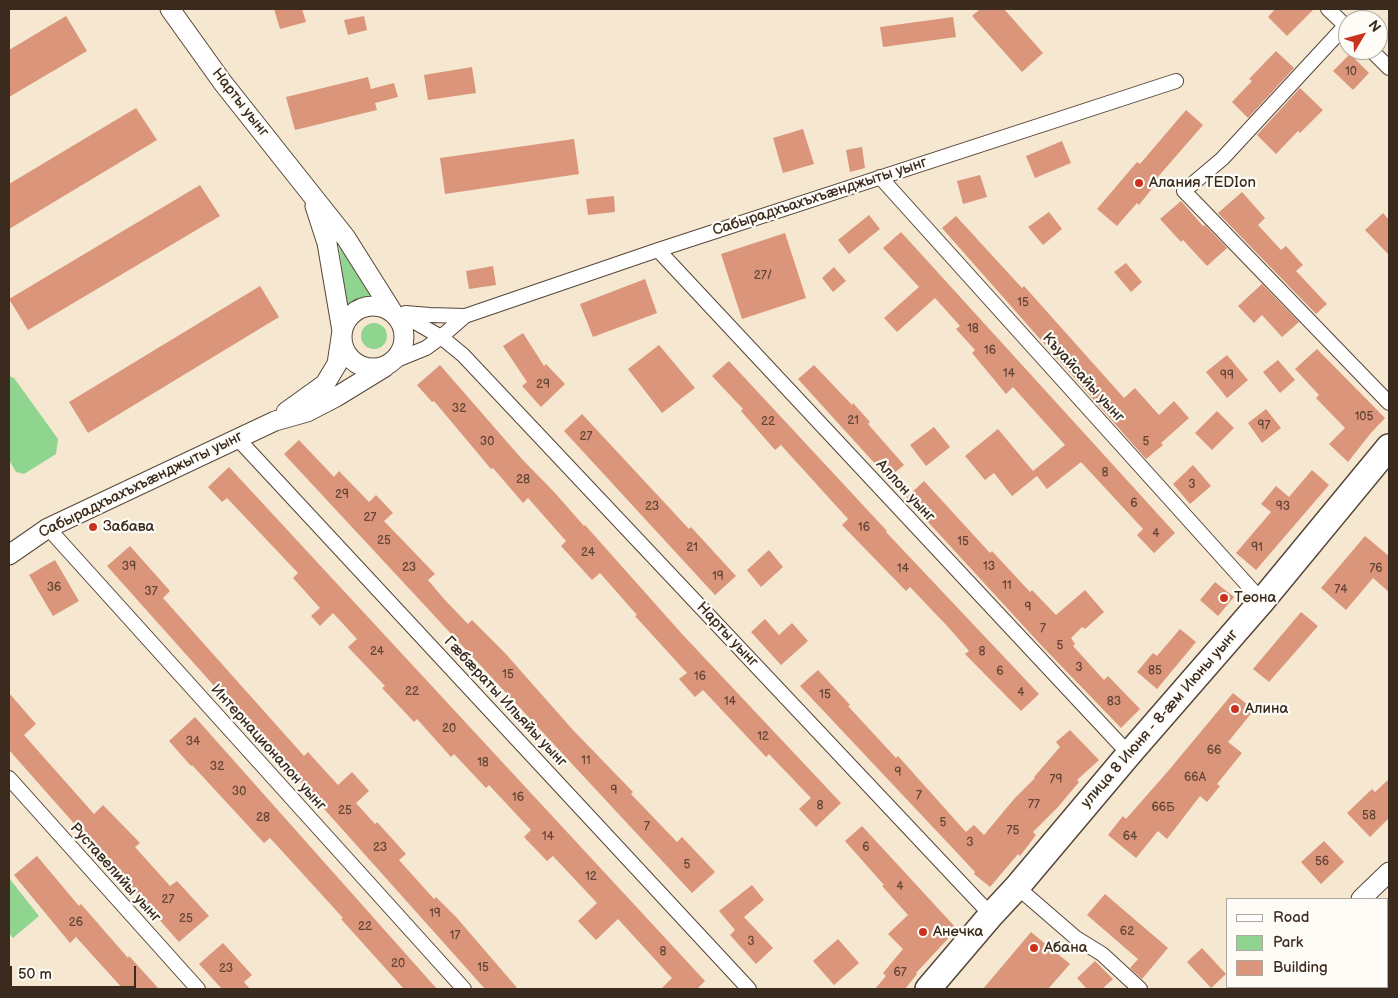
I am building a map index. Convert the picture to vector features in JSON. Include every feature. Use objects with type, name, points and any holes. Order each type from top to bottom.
[{"type":"highway","name":"улица 8 Июня - 8-ӕм Июны уынг","points":[[928,989],[991,915],[1018,887],[1128,754],[1262,601],[1389,447]]},
{"type":"street","name":"Нарты уынг","points":[[170,9],[224,83],[346,238],[400,321],[404,331],[404,341],[401,351],[390,364],[375,369],[364,367],[356,363],[348,354],[343,343],[327,242],[313,197]]},
{"type":"street","points":[[1328,9],[1338,18]]},
{"type":"street","points":[[1338,37],[1222,159],[1184,191],[1389,403]]},
{"type":"street","name":"Сабырадхъахъхъæнджыты уынг","points":[[465,316],[658,250],[1176,81]]},
{"type":"street","name":"Къуайсайы уынг","points":[[880,177],[1262,601]]},
{"type":"street","name":"Аллон уынг","points":[[658,250],[1128,754]]},
{"type":"street","points":[[342,331],[352,315],[365,307],[375,306],[392,311],[430,315],[465,316]]},
{"type":"street","name":"Нарты уынг","points":[[392,311],[441,337],[463,355],[991,915]]},
{"type":"street","points":[[390,364],[426,348],[465,316]]},
{"type":"street","name":"Сабырадхъахъхъæнджыты уынг","points":[[9,555],[48,528],[275,420],[325,384],[337,364],[342,331]]},
{"type":"street","points":[[426,348],[441,349],[463,355]]},
{"type":"street","name":"Сабырадхъахъхъæнджыты уынг","points":[[275,420],[307,412],[336,397],[390,364]]},
{"type":"street","name":"Гæбæраты Ильяйы уынг","points":[[237,438],[748,989]]},
{"type":"street","name":"Интернационалон уынг","points":[[48,528],[464,989]]},
{"type":"street","name":"Руставелийы уынг","points":[[9,778],[198,989]]},
{"type":"street","points":[[1362,898],[1389,872]]},
{"type":"street","points":[[1018,887],[1076,938],[1102,954],[1140,989]]},
{"type":"green space","points":[[339,243],[373,295],[359,299],[346,306]]},
{"type":"green space","points":[[374,323],[383,327],[387,336],[383,345],[374,349],[365,345],[361,336],[365,327]]},
{"type":"green space","points":[[9,376],[14,378],[58,439],[56,454],[24,474],[16,472],[9,460]]},
{"type":"green space","points":[[9,878],[39,916],[13,938],[9,933]]},
{"type":"building","points":[[274,9],[302,9],[306,22],[280,29]]},
{"type":"building","points":[[980,9],[1004,9],[1043,53],[1022,72],[972,16]]},
{"type":"building","points":[[1275,9],[1314,9],[1287,36],[1268,17]]},
{"type":"building","points":[[66,16],[87,51],[9,97],[9,50]]},
{"type":"building","points":[[364,16],[367,30],[348,35],[344,20]]},
{"type":"building","points":[[953,17],[956,37],[883,47],[880,27]]},
{"type":"building","points":[[1276,51],[1294,68],[1248,118],[1232,102],[1252,81],[1249,79]]},
{"type":"building","points":[[1344,60],[1356,60],[1369,73],[1353,90],[1333,71]]},
{"type":"building","points":[[472,67],[476,93],[428,100],[424,75]]},
{"type":"building","points":[[368,77],[371,89],[394,83],[398,97],[375,103],[377,110],[295,130],[286,97]]},
{"type":"building","points":[[1300,88],[1323,110],[1300,133],[1298,131],[1276,154],[1257,135]]},
{"type":"building","points":[[136,108],[157,140],[9,229],[9,184]]},
{"type":"building","points":[[1186,110],[1203,125],[1157,178],[1159,180],[1139,205],[1137,203],[1117,226],[1097,209],[1137,162],[1140,164]]},
{"type":"building","points":[[803,129],[814,164],[783,173],[773,138]]},
{"type":"building","points":[[574,139],[579,174],[445,194],[440,158]]},
{"type":"building","points":[[1062,141],[1071,163],[1035,178],[1026,156]]},
{"type":"building","points":[[862,147],[865,168],[850,172],[846,150]]},
{"type":"building","points":[[980,175],[987,197],[963,204],[957,181]]},
{"type":"building","points":[[200,185],[220,216],[28,330],[9,299]]},
{"type":"building","points":[[1242,192],[1265,218],[1258,225],[1281,250],[1286,246],[1303,265],[1296,271],[1327,304],[1316,314],[1218,213]]},
{"type":"building","points":[[614,196],[615,212],[588,215],[586,199]]},
{"type":"building","points":[[1181,201],[1203,226],[1205,225],[1227,248],[1207,266],[1160,219]]},
{"type":"building","points":[[1049,212],[1062,229],[1043,245],[1028,227]]},
{"type":"building","points":[[1383,213],[1389,220],[1389,255],[1365,230]]},
{"type":"building","points":[[869,215],[880,229],[849,254],[838,240]]},
{"type":"building","points":[[956,216],[1022,288],[1024,286],[1124,398],[1135,388],[1159,415],[1174,401],[1189,418],[1161,443],[1163,445],[1146,459],[942,228]]},
{"type":"building","points":[[901,232],[1175,533],[1154,553],[1137,535],[1143,529],[1081,462],[1047,489],[1037,476],[1012,496],[994,473],[985,480],[965,456],[998,429],[1033,471],[1065,445],[1013,387],[1006,394],[972,353],[975,350],[956,329],[960,326],[935,298],[897,332],[884,318],[919,287],[883,248]]},
{"type":"building","points":[[785,233],[806,298],[742,319],[721,254]]},
{"type":"building","points":[[1126,263],[1142,282],[1131,292],[1114,272]]},
{"type":"building","points":[[493,266],[496,285],[469,289],[466,271]]},
{"type":"building","points":[[834,267],[846,281],[833,292],[822,278]]},
{"type":"building","points":[[645,279],[657,313],[593,337],[580,304]]},
{"type":"building","points":[[1262,284],[1299,322],[1282,337],[1262,315],[1254,323],[1238,306]]},
{"type":"building","points":[[260,286],[279,317],[88,433],[69,402]]},
{"type":"building","points":[[523,333],[544,366],[546,364],[565,384],[541,407],[522,386],[527,382],[503,346]]},
{"type":"building","points":[[659,345],[695,388],[662,413],[628,369]]},
{"type":"building","points":[[1317,349],[1385,418],[1348,462],[1329,444],[1345,428],[1316,398],[1319,395],[1295,369]]},
{"type":"building","points":[[1227,355],[1248,380],[1227,398],[1206,372]]},
{"type":"building","points":[[1278,360],[1295,380],[1280,393],[1263,372]]},
{"type":"building","points":[[729,361],[886,532],[1039,694],[1021,711],[965,654],[969,651],[910,587],[906,591],[842,525],[848,519],[781,445],[775,450],[741,411],[743,409],[712,376]]},
{"type":"building","points":[[440,365],[521,458],[585,525],[682,634],[841,803],[816,827],[799,809],[811,798],[769,754],[766,757],[703,690],[695,697],[679,679],[687,673],[635,616],[637,615],[600,573],[592,580],[561,546],[566,541],[528,498],[523,503],[493,468],[491,469],[434,401],[432,402],[417,385]]},
{"type":"building","points":[[814,365],[852,405],[853,403],[870,422],[868,424],[904,465],[888,478],[798,379]]},
{"type":"building","points":[[1266,409],[1281,428],[1262,443],[1248,423]]},
{"type":"building","points":[[1217,411],[1234,428],[1212,450],[1195,433]]},
{"type":"building","points":[[582,414],[689,529],[691,527],[736,576],[715,595],[564,431]]},
{"type":"building","points":[[934,427],[950,447],[926,466],[910,445]]},
{"type":"building","points":[[299,440],[334,477],[339,471],[369,502],[376,495],[393,513],[384,521],[435,574],[428,580],[444,599],[468,624],[472,620],[505,653],[573,730],[633,792],[631,794],[677,842],[682,837],[715,872],[692,893],[284,454]]},
{"type":"building","points":[[1193,465],[1211,486],[1190,504],[1173,484]]},
{"type":"building","points":[[229,467],[705,981],[697,989],[661,989],[672,978],[618,919],[596,940],[578,921],[597,903],[553,856],[547,861],[524,837],[531,830],[489,785],[486,788],[454,754],[451,757],[417,719],[414,722],[382,688],[385,686],[348,647],[357,639],[333,613],[320,626],[311,616],[320,608],[293,578],[298,573],[227,498],[222,502],[208,487]]},
{"type":"building","points":[[1312,470],[1329,485],[1256,570],[1236,553],[1271,512],[1261,504],[1276,486],[1289,497]]},
{"type":"building","points":[[924,481],[990,553],[992,551],[1030,592],[1032,590],[1056,615],[1085,590],[1104,612],[1085,629],[1082,627],[1071,638],[1075,644],[1073,646],[1104,680],[1108,676],[1140,709],[1121,728],[1041,645],[906,498]]},
{"type":"building","points":[[1365,536],[1389,556],[1389,592],[1373,578],[1346,610],[1321,588]]},
{"type":"building","points":[[130,546],[170,591],[163,598],[304,756],[308,752],[338,785],[352,772],[369,791],[356,803],[375,824],[377,822],[406,854],[399,860],[434,899],[436,897],[457,918],[518,989],[485,989],[107,566]]},
{"type":"building","points":[[769,550],[783,567],[761,587],[747,570]]},
{"type":"building","points":[[55,560],[79,601],[53,616],[29,575]]},
{"type":"building","points":[[1215,582],[1234,597],[1218,616],[1200,600]]},
{"type":"building","points":[[1301,612],[1318,626],[1269,682],[1253,669]]},
{"type":"building","points":[[765,619],[779,635],[792,623],[808,641],[781,665],[751,632]]},
{"type":"building","points":[[1180,629],[1196,642],[1157,689],[1137,672],[1153,653],[1157,656]]},
{"type":"building","points":[[818,670],[850,705],[848,706],[896,758],[898,756],[966,832],[974,825],[984,835],[1014,799],[1035,778],[1060,747],[1056,742],[1070,730],[1099,760],[1077,780],[1079,782],[1058,807],[1033,832],[1036,835],[1020,856],[1018,854],[990,887],[974,874],[975,872],[800,686]]},
{"type":"building","points":[[9,693],[36,724],[24,735],[94,814],[103,805],[140,843],[135,847],[170,886],[177,881],[209,916],[179,942],[9,750]]},
{"type":"building","points":[[1233,693],[1254,710],[1228,742],[1242,753],[1217,784],[1220,786],[1207,802],[1200,796],[1167,839],[1158,831],[1136,858],[1108,835],[1123,816],[1126,819]]},
{"type":"building","points":[[195,717],[437,989],[404,989],[341,919],[343,918],[270,838],[264,843],[191,766],[169,741]]},
{"type":"building","points":[[1389,779],[1389,818],[1370,837],[1347,813],[1372,789],[1375,792]]},
{"type":"building","points":[[862,826],[957,929],[916,973],[905,989],[875,989],[886,976],[883,973],[903,949],[888,934],[908,915],[845,841]]},
{"type":"building","points":[[1324,841],[1344,862],[1321,884],[1301,862]]},
{"type":"building","points":[[37,856],[79,906],[81,904],[128,958],[129,956],[159,989],[123,989],[76,937],[70,943],[14,875]]},
{"type":"building","points":[[752,885],[764,900],[744,917],[773,948],[756,964],[730,935],[735,930],[719,911]]},
{"type":"building","points":[[1105,894],[1168,948],[1142,979],[1130,968],[1138,959],[1087,915]]},
{"type":"building","name":"Абана","points":[[1031,932],[1070,964],[1048,989],[983,989]]},
{"type":"building","points":[[838,939],[859,963],[834,985],[813,961]]},
{"type":"building","points":[[223,943],[252,975],[244,982],[250,989],[222,989],[199,964]]},
{"type":"building","points":[[1202,948],[1226,974],[1211,988],[1187,962]]},
{"type":"building","points":[[1095,961],[1113,979],[1102,989],[1087,989],[1077,978]]},
{"type":"place","name":"Алания ТEDIon","points":[[1139,183]]},
{"type":"place","name":"Забава","points":[[93,527]]},
{"type":"place","name":"Теона","points":[[1224,598]]},
{"type":"place","name":"Алина","points":[[1235,709]]},
{"type":"place","name":"Анечка","points":[[923,932]]},
{"type":"place","name":"Абана","points":[[1034,948]]}]
